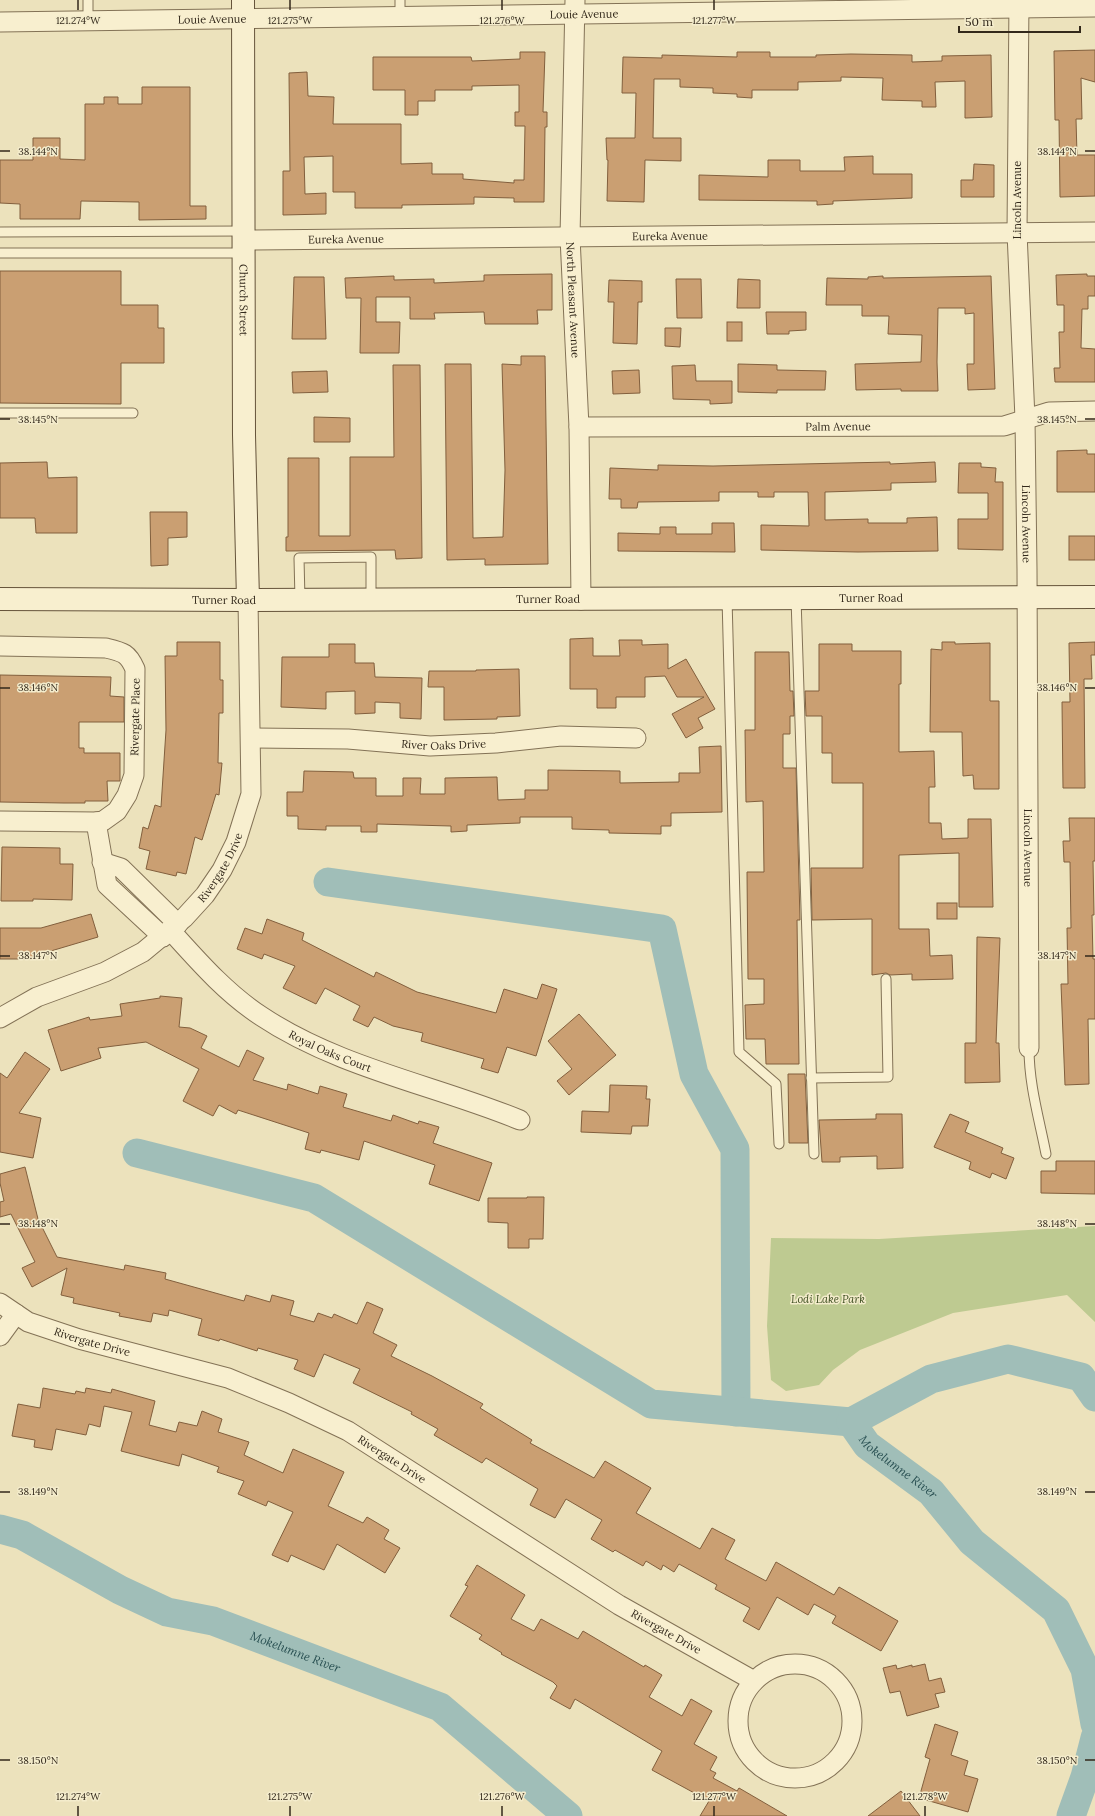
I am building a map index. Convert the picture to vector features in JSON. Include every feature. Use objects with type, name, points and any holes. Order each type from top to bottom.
[{"type":"main road","name":"Church Street","points":[[243,10],[244,435],[248,600]]},
{"type":"main road","name":"Turner Road","points":[[0,598],[581,600],[1095,597]]},
{"type":"street","name":"Louie Avenue","points":[[0,22],[88,20],[243,10],[1019,4],[1095,7]]},
{"type":"street","name":"Lincoln Avenue","points":[[1019,4],[1017,232],[1025,419],[1028,598],[1029,1048]]},
{"type":"street","name":"North Pleasant Avenue","points":[[575,7],[570,237],[579,427],[581,600]]},
{"type":"street","name":"Eureka Avenue","points":[[244,242],[1095,232]]},
{"type":"street","name":"Palm Avenue","points":[[579,427],[1004,426],[1049,412],[1095,411]]},
{"type":"street","name":"Rivergate Drive","points":[[0,1018],[37,997],[105,972],[143,952],[171,930],[205,895],[222,870],[236,842],[251,794],[248,600]]},
{"type":"street","name":"Rivergate Place","points":[[0,646],[106,648],[121,651],[130,658],[135,669],[134,775],[127,795],[116,811],[103,821],[96,822],[0,821]]},
{"type":"street","name":"River Oaks Drive","points":[[251,738],[348,739],[430,746],[496,743],[561,736],[636,738]]},
{"type":"street","points":[[96,822],[107,885],[171,930]]},
{"type":"street","name":"Royal Oaks Court","points":[[171,930],[215,980],[260,1016],[291,1034],[326,1051],[407,1081],[487,1106],[520,1120]]},
{"type":"street","name":"Rivergate Drive","points":[[0,1303],[28,1322],[79,1339],[228,1378],[289,1403],[348,1431],[619,1605],[754,1681]]},
{"type":"street","points":[[0,1336],[16,1314]]},
{"type":"street","points":[[785,1664],[806,1664],[826,1672],[841,1685],[851,1705],[852,1728],[847,1746],[834,1763],[814,1775],[792,1778],[771,1773],[752,1759],[740,1739],[738,1716],[743,1696],[754,1681],[769,1669],[785,1664]]},
{"type":"lane","points":[[88,0],[88,20]]},
{"type":"lane","points":[[0,232],[244,242]]},
{"type":"lane","points":[[0,253],[244,242]]},
{"type":"lane","points":[[0,413],[134,414]]},
{"type":"lane","points":[[300,600],[299,558],[372,558],[371,600]]},
{"type":"lane","points":[[727,598],[739,1052],[776,1084],[779,1144]]},
{"type":"lane","points":[[796,598],[814,1154]]},
{"type":"lane","points":[[811,1078],[888,1077],[886,979]]},
{"type":"lane","points":[[1029,1048],[1029,1069],[1033,1097],[1040,1120],[1046,1154]]},
{"type":"green space","name":"Lodi Lake Park","points":[[1095,1226],[1095,1322],[1067,1295],[953,1313],[860,1350],[833,1370],[819,1385],[786,1391],[771,1380],[767,1326],[771,1238],[879,1239]]},
{"type":"building","points":[[1095,50],[1095,82],[1081,78],[1082,119],[1076,119],[1077,155],[1095,155],[1095,196],[1060,197],[1059,120],[1055,120],[1054,51]]},
{"type":"building","points":[[520,52],[545,52],[543,112],[547,112],[547,127],[545,127],[544,202],[514,202],[514,198],[474,197],[474,204],[402,205],[402,208],[355,208],[355,192],[333,192],[333,156],[304,157],[305,194],[326,193],[326,214],[283,215],[283,171],[290,171],[289,73],[307,72],[308,96],[334,97],[333,124],[401,124],[401,164],[432,163],[432,174],[463,174],[463,179],[514,183],[514,180],[524,180],[525,126],[515,126],[515,112],[519,112],[519,85],[472,86],[472,90],[435,90],[435,101],[418,101],[418,115],[405,115],[405,90],[373,90],[373,57],[471,57],[472,61],[520,59]]},
{"type":"building","points":[[737,52],[770,52],[770,57],[816,57],[816,55],[851,54],[912,55],[912,62],[942,61],[942,56],[991,55],[992,117],[965,118],[965,81],[935,82],[936,107],[922,107],[922,101],[882,100],[883,78],[841,77],[841,81],[798,82],[798,90],[752,90],[752,98],[737,97],[737,94],[713,93],[713,88],[680,87],[680,79],[654,79],[653,138],[681,138],[681,161],[645,160],[644,202],[607,201],[608,160],[606,138],[635,138],[636,93],[622,93],[623,57],[662,58],[662,55],[737,57]]},
{"type":"building","points":[[142,87],[190,87],[190,206],[206,206],[206,219],[139,220],[139,202],[81,201],[80,219],[20,219],[20,204],[0,203],[0,160],[33,160],[33,138],[60,138],[60,159],[85,160],[85,104],[104,104],[104,97],[118,97],[118,104],[142,104]]},
{"type":"building","points":[[873,156],[873,174],[912,174],[912,198],[833,201],[833,204],[817,205],[817,201],[699,200],[699,175],[768,177],[768,160],[800,160],[800,171],[845,171],[844,157]]},
{"type":"building","points":[[974,164],[994,165],[994,197],[961,197],[961,180],[973,180]]},
{"type":"building","points":[[0,271],[121,271],[121,305],[158,305],[158,328],[164,328],[164,363],[121,363],[121,404],[0,403]]},
{"type":"building","points":[[552,274],[552,310],[537,310],[538,324],[485,324],[484,312],[434,313],[435,319],[410,319],[410,297],[376,297],[376,322],[400,322],[399,353],[360,353],[361,298],[346,298],[345,278],[394,276],[394,280],[434,279],[434,283],[484,281],[484,275]]},
{"type":"building","points":[[1087,274],[1087,276],[1095,276],[1095,296],[1088,296],[1088,309],[1082,309],[1081,348],[1095,349],[1095,382],[1055,382],[1054,368],[1060,368],[1059,332],[1064,332],[1064,305],[1057,305],[1056,275]]},
{"type":"building","points":[[883,276],[883,278],[991,276],[995,389],[968,390],[967,364],[974,364],[974,313],[965,314],[965,308],[938,308],[938,391],[901,391],[901,389],[856,390],[855,364],[921,362],[922,335],[888,334],[889,316],[862,316],[862,305],[826,305],[827,278],[868,279],[868,277]]},
{"type":"building","points":[[294,277],[324,277],[326,339],[292,339]]},
{"type":"building","points":[[676,279],[701,279],[702,318],[677,318]]},
{"type":"building","points":[[738,279],[760,280],[760,308],[737,308]]},
{"type":"building","points":[[609,280],[642,281],[642,302],[638,302],[637,344],[613,343],[614,302],[608,302]]},
{"type":"building","points":[[766,312],[806,312],[806,330],[789,331],[789,334],[767,334]]},
{"type":"building","points":[[727,322],[742,322],[742,341],[727,341]]},
{"type":"building","points":[[665,328],[681,328],[680,347],[665,346]]},
{"type":"building","points":[[521,356],[545,356],[548,564],[485,565],[485,559],[447,560],[445,364],[471,364],[473,538],[503,537],[505,470],[502,364],[521,365]]},
{"type":"building","points":[[738,364],[777,365],[777,370],[826,371],[825,390],[777,390],[777,393],[738,392]]},
{"type":"building","points":[[393,365],[420,365],[422,558],[396,559],[395,550],[286,551],[286,537],[288,537],[288,458],[319,458],[319,536],[350,536],[350,457],[394,457]]},
{"type":"building","points":[[695,365],[696,381],[732,381],[732,403],[710,404],[710,400],[673,399],[672,366]]},
{"type":"building","points":[[639,370],[640,393],[613,394],[612,371]]},
{"type":"building","points":[[327,371],[328,392],[293,393],[292,372]]},
{"type":"building","points":[[314,417],[350,418],[350,442],[314,442]]},
{"type":"building","points":[[1087,450],[1087,454],[1095,454],[1095,492],[1057,492],[1057,451]]},
{"type":"building","points":[[47,462],[48,478],[77,477],[77,533],[36,533],[35,518],[0,518],[0,463]]},
{"type":"building","points":[[890,462],[890,464],[935,462],[936,482],[891,483],[891,490],[825,492],[825,520],[868,519],[868,523],[907,523],[907,518],[937,517],[938,551],[858,552],[761,550],[761,525],[809,526],[808,492],[774,492],[774,497],[758,497],[758,492],[719,492],[719,501],[638,502],[637,508],[621,508],[621,499],[609,499],[610,468],[658,470],[658,465],[713,466]]},
{"type":"building","points":[[959,463],[981,463],[981,467],[996,468],[995,482],[1003,482],[1003,550],[958,549],[958,519],[988,519],[988,493],[958,493]]},
{"type":"building","points":[[150,512],[187,512],[187,537],[168,538],[168,565],[151,566]]},
{"type":"building","points":[[712,523],[734,523],[735,552],[618,551],[618,533],[660,534],[660,527],[676,527],[676,534],[712,534]]},
{"type":"building","points":[[1069,536],[1095,536],[1095,560],[1069,560]]},
{"type":"building","points":[[593,638],[593,656],[620,656],[619,640],[642,640],[642,645],[668,644],[668,669],[686,659],[715,709],[698,718],[703,728],[686,738],[672,714],[704,697],[677,697],[665,676],[645,677],[645,697],[616,697],[616,708],[597,708],[597,689],[570,689],[570,639]]},
{"type":"building","points":[[177,642],[220,642],[220,680],[223,680],[223,713],[219,713],[218,763],[222,763],[219,795],[216,794],[202,840],[195,837],[186,874],[177,872],[176,876],[146,869],[150,851],[139,848],[143,827],[148,829],[155,805],[161,807],[166,730],[165,656],[177,656]]},
{"type":"building","points":[[942,642],[955,642],[955,644],[990,643],[990,701],[999,701],[999,789],[974,789],[973,775],[963,776],[962,732],[930,732],[931,649],[942,650]]},
{"type":"building","points":[[1095,642],[1095,655],[1091,655],[1092,679],[1084,679],[1085,788],[1063,788],[1062,702],[1070,702],[1069,643]]},
{"type":"building","points":[[329,644],[355,644],[355,663],[374,663],[375,677],[422,678],[421,719],[400,718],[400,703],[375,702],[375,713],[355,714],[355,691],[326,692],[326,709],[281,707],[282,657],[329,657]]},
{"type":"building","points":[[819,644],[852,644],[852,651],[901,651],[901,684],[899,684],[899,752],[934,751],[935,787],[929,787],[929,823],[941,823],[942,839],[968,838],[968,819],[991,819],[993,907],[959,907],[959,853],[899,855],[899,929],[929,929],[930,956],[952,955],[953,979],[912,980],[912,974],[890,975],[886,973],[872,975],[872,919],[812,920],[811,868],[863,868],[863,783],[832,783],[832,753],[822,753],[822,716],[806,716],[805,691],[819,691]]},
{"type":"building","points":[[755,652],[789,652],[790,691],[793,691],[794,716],[790,716],[790,734],[783,734],[783,768],[796,768],[800,920],[797,920],[799,1064],[766,1064],[765,1039],[746,1039],[745,1005],[764,1004],[764,979],[748,979],[747,872],[764,872],[763,801],[746,802],[745,730],[755,730]]},
{"type":"building","points":[[519,669],[520,716],[497,717],[497,719],[444,720],[444,687],[428,687],[429,671]]},
{"type":"building","points":[[0,675],[111,677],[110,696],[124,697],[124,722],[79,722],[79,748],[84,748],[84,753],[120,753],[120,781],[107,781],[108,801],[85,801],[85,803],[0,802]]},
{"type":"building","points":[[721,746],[722,812],[671,813],[671,826],[661,826],[661,834],[609,833],[609,830],[572,829],[572,817],[520,817],[520,823],[467,825],[467,831],[451,832],[451,826],[377,824],[377,832],[361,832],[361,826],[326,826],[326,830],[298,829],[298,816],[287,816],[287,792],[303,792],[304,771],[353,772],[354,778],[376,778],[376,796],[403,796],[403,778],[421,778],[420,794],[445,794],[445,778],[497,777],[498,800],[525,799],[525,790],[548,790],[548,770],[620,771],[620,783],[679,782],[679,773],[700,773],[699,747]]},
{"type":"building","points":[[1069,818],[1095,818],[1095,861],[1093,861],[1094,915],[1092,915],[1093,959],[1095,959],[1095,1019],[1088,1019],[1089,1084],[1065,1085],[1061,984],[1068,984],[1067,928],[1071,928],[1070,862],[1064,862],[1063,841],[1070,841]]},
{"type":"building","points":[[2,847],[60,848],[60,864],[73,864],[72,900],[33,899],[33,901],[1,901]]},
{"type":"building","points":[[937,903],[957,903],[957,919],[937,919]]},
{"type":"building","points":[[91,914],[98,937],[34,956],[34,959],[0,959],[0,928],[41,928]]},
{"type":"building","points":[[267,919],[304,933],[302,940],[374,977],[376,972],[417,992],[496,1013],[504,989],[537,999],[542,984],[557,989],[536,1056],[507,1047],[498,1073],[481,1068],[484,1059],[421,1041],[423,1033],[393,1026],[374,1017],[368,1027],[353,1020],[360,1006],[325,988],[316,1004],[283,988],[295,966],[264,954],[262,959],[237,949],[245,928],[262,934]]},
{"type":"building","points":[[977,937],[1000,938],[996,1043],[999,1043],[1000,1082],[965,1083],[965,1043],[976,1043]]},
{"type":"building","points":[[160,996],[182,998],[179,1027],[190,1028],[207,1036],[201,1048],[239,1067],[247,1050],[264,1058],[253,1080],[287,1090],[288,1084],[318,1094],[320,1086],[347,1094],[343,1107],[391,1121],[393,1115],[418,1124],[419,1121],[439,1127],[433,1143],[492,1163],[479,1201],[429,1184],[435,1165],[364,1141],[359,1160],[321,1150],[320,1153],[305,1149],[309,1133],[238,1110],[236,1114],[219,1105],[213,1116],[183,1101],[199,1069],[146,1042],[98,1048],[101,1058],[61,1071],[48,1030],[89,1017],[90,1020],[122,1016],[120,1004],[160,998]]},
{"type":"building","points":[[579,1014],[616,1055],[569,1095],[557,1081],[572,1069],[548,1041]]},
{"type":"building","points":[[25,1052],[50,1069],[19,1113],[41,1118],[33,1158],[0,1152],[0,1073],[7,1078]]},
{"type":"building","points":[[788,1074],[805,1074],[808,1143],[789,1143]]},
{"type":"building","points":[[610,1085],[647,1086],[646,1099],[650,1099],[648,1126],[632,1126],[631,1134],[581,1132],[582,1111],[609,1112]]},
{"type":"building","points":[[876,1114],[902,1114],[903,1168],[877,1169],[877,1156],[840,1157],[840,1162],[822,1162],[819,1120],[876,1119]]},
{"type":"building","points":[[950,1114],[969,1122],[965,1132],[1003,1148],[1001,1153],[1014,1158],[1006,1179],[992,1173],[990,1178],[969,1169],[971,1162],[934,1147]]},
{"type":"building","points":[[1056,1161],[1095,1161],[1095,1194],[1041,1193],[1041,1171],[1056,1171]]},
{"type":"building","points":[[25,1167],[38,1219],[57,1257],[124,1270],[125,1265],[166,1273],[165,1279],[244,1301],[246,1295],[270,1302],[272,1295],[294,1301],[290,1315],[314,1322],[318,1313],[332,1318],[334,1314],[357,1324],[367,1302],[383,1309],[373,1333],[397,1345],[391,1356],[432,1376],[483,1404],[480,1408],[532,1440],[530,1443],[594,1478],[605,1461],[651,1488],[636,1513],[700,1549],[712,1528],[735,1540],[725,1559],[766,1581],[776,1562],[834,1595],[839,1587],[898,1621],[881,1651],[832,1623],[836,1616],[814,1604],[808,1615],[777,1597],[759,1630],[743,1621],[750,1608],[715,1589],[717,1585],[679,1564],[674,1572],[663,1565],[661,1570],[646,1561],[643,1566],[615,1550],[613,1552],[591,1539],[602,1520],[566,1499],[555,1518],[530,1505],[538,1489],[486,1458],[482,1463],[434,1435],[438,1429],[411,1414],[412,1412],[353,1383],[360,1369],[324,1354],[314,1377],[294,1369],[298,1360],[258,1348],[257,1351],[220,1339],[219,1341],[198,1335],[202,1319],[169,1310],[168,1316],[153,1313],[151,1322],[119,1316],[120,1313],[73,1303],[74,1298],[61,1295],[67,1268],[32,1287],[22,1268],[35,1262],[11,1214],[0,1217],[0,1202],[4,1201],[0,1183],[0,1174]]},
{"type":"building","points":[[544,1197],[543,1239],[529,1239],[529,1248],[508,1248],[508,1223],[488,1222],[488,1198]]},
{"type":"building","points":[[43,1388],[75,1394],[76,1391],[85,1393],[86,1388],[111,1393],[112,1389],[155,1401],[149,1425],[176,1432],[179,1422],[197,1426],[202,1411],[222,1419],[218,1432],[249,1442],[244,1455],[283,1473],[293,1449],[318,1460],[344,1472],[328,1506],[363,1523],[367,1517],[389,1530],[384,1539],[400,1548],[385,1573],[337,1544],[324,1570],[291,1555],[288,1562],[272,1555],[293,1512],[268,1501],[266,1506],[238,1494],[244,1481],[217,1472],[219,1467],[182,1454],[179,1466],[121,1451],[132,1412],[104,1406],[100,1427],[89,1424],[86,1435],[56,1429],[52,1450],[34,1447],[35,1440],[12,1436],[18,1404],[40,1408]]},
{"type":"building","points":[[477,1565],[525,1595],[511,1619],[534,1631],[541,1619],[578,1639],[583,1631],[644,1667],[645,1665],[662,1675],[649,1697],[682,1716],[691,1699],[712,1711],[694,1744],[717,1757],[710,1770],[716,1773],[713,1778],[737,1791],[739,1788],[787,1816],[700,1816],[709,1801],[652,1770],[662,1751],[575,1699],[570,1709],[550,1698],[557,1686],[553,1682],[501,1654],[502,1653],[479,1639],[482,1635],[450,1616],[468,1586],[465,1585]]},
{"type":"building","points":[[925,1664],[929,1681],[941,1678],[945,1692],[935,1694],[939,1707],[907,1716],[900,1691],[890,1693],[883,1668],[896,1665],[897,1669],[912,1665],[912,1667]]},
{"type":"building","points":[[935,1724],[958,1732],[951,1755],[968,1761],[964,1775],[978,1779],[968,1812],[919,1798],[930,1759],[925,1757]]},
{"type":"building","points":[[901,1791],[920,1816],[868,1816]]},
{"type":"waterway","points":[[328,882],[662,929],[694,1074],[735,1149],[736,1412]]},
{"type":"waterway","points":[[137,1153],[314,1198],[651,1404],[851,1422]]},
{"type":"waterway","name":"Mokelumne River","points":[[1095,1397],[1081,1377],[1008,1359],[931,1379],[851,1422],[867,1445],[931,1492],[972,1542],[1056,1610],[1085,1669],[1095,1724]]},
{"type":"waterway","name":"Mokelumne River","points":[[0,1529],[22,1535],[120,1590],[167,1612],[213,1621],[440,1707],[568,1816]]},
{"type":"waterway","name":"Mokelumne River","points":[[1071,1816],[1085,1777],[1095,1738]]}]
